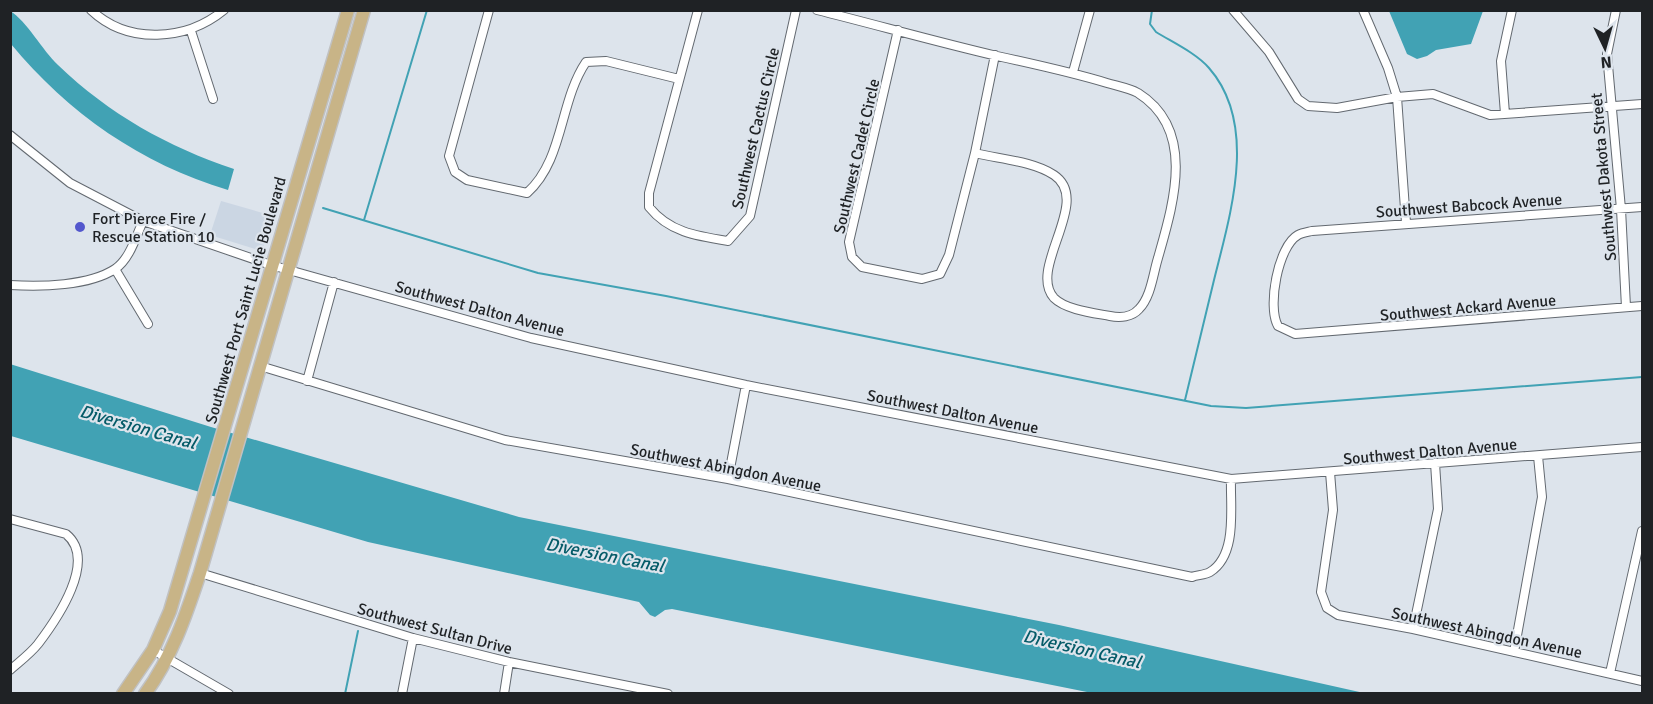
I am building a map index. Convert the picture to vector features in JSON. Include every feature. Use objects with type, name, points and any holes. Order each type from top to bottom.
[{"type":"main road","name":"Southwest Port Saint Lucie Boulevard","points":[[123,693],[153,650],[170,611],[348,10]]},
{"type":"main road","name":"Southwest Port Saint Lucie Boulevard","points":[[145,693],[166,659],[184,621],[200,573],[286,268],[364,10]]},
{"type":"street","points":[[90,10],[104,23],[134,33],[160,35],[191,31],[224,10]]},
{"type":"street","points":[[489,10],[449,156],[455,172],[467,180],[527,193],[539,182],[551,158],[576,77],[586,62],[606,60],[679,79]]},
{"type":"street","name":"Southwest Cactus Circle","points":[[698,10],[649,193],[649,207],[661,221],[696,236],[728,241],[750,216],[796,10]]},
{"type":"street","points":[[817,10],[995,55],[1073,72],[1137,92],[1156,109],[1173,140],[1178,172],[1165,232],[1144,303],[1134,314],[1111,316],[1074,308],[1053,297],[1048,272],[1066,208],[1063,184],[1055,176],[1037,168],[975,153]]},
{"type":"street","points":[[1073,72],[1089,10]]},
{"type":"street","points":[[1233,10],[1269,52],[1298,99],[1308,106],[1337,108],[1397,97],[1433,94],[1445,96],[1480,112],[1505,114],[1642,104]]},
{"type":"street","points":[[1363,10],[1388,68],[1397,97],[1406,223]]},
{"type":"street","points":[[1505,114],[1501,61],[1512,10]]},
{"type":"street","name":"Southwest Dakota Street","points":[[1616,10],[1607,54],[1626,307]]},
{"type":"street","name":"Southwest Cadet Circle","points":[[898,30],[849,242],[852,257],[862,267],[922,279],[940,274],[949,255],[975,153],[995,55]]},
{"type":"street","points":[[191,31],[213,99]]},
{"type":"street","name":"Southwest Dalton Avenue","points":[[10,135],[70,183],[143,221],[271,265],[531,338],[746,385],[1231,479],[1642,447]]},
{"type":"street","name":"Southwest Babcock Avenue","points":[[1295,334],[1278,326],[1272,306],[1286,248],[1297,235],[1312,231],[1406,223],[1642,207]]},
{"type":"street","points":[[10,285],[45,286],[83,280],[115,269],[130,251],[143,221]]},
{"type":"street","points":[[115,269],[148,324]]},
{"type":"street","points":[[307,381],[334,282]]},
{"type":"street","name":"Southwest Ackard Avenue","points":[[1295,334],[1642,306]]},
{"type":"street","name":"Southwest Abingdon Avenue","points":[[260,366],[505,441],[728,479],[1192,577],[1210,572],[1222,560],[1229,540],[1231,479]]},
{"type":"street","points":[[728,479],[746,385]]},
{"type":"street","points":[[1514,652],[1542,497],[1538,456]]},
{"type":"street","points":[[1413,629],[1438,509],[1435,463]]},
{"type":"street","name":"Southwest Abingdon Avenue","points":[[1330,472],[1333,510],[1321,592],[1327,608],[1338,615],[1413,629],[1642,681]]},
{"type":"street","points":[[10,519],[66,534],[72,539],[80,556],[78,571],[61,609],[37,646],[10,670]]},
{"type":"street","points":[[1610,673],[1642,531]]},
{"type":"street","name":"Southwest Sultan Drive","points":[[200,573],[413,638],[509,662],[668,693]]},
{"type":"street","points":[[402,693],[413,638]]},
{"type":"street","points":[[153,650],[229,693]]},
{"type":"street","points":[[504,693],[509,662]]},
{"type":"shaded area","points":[[221,201],[273,216],[262,251],[210,235]]},
{"type":"water","points":[[10,11],[77,83],[119,114],[186,150],[234,169],[228,190],[165,166],[136,151],[82,114],[33,69],[11,44]]},
{"type":"water","points":[[1389,11],[1483,11],[1471,44],[1436,50],[1417,59],[1407,54]]},
{"type":"water","name":"Diversion Canal","points":[[10,364],[211,427],[519,517],[1059,625],[1364,693],[1092,693],[672,609],[665,610],[655,617],[650,615],[639,602],[368,542],[11,436]]},
{"type":"waterway","points":[[364,220],[427,10]]},
{"type":"waterway","points":[[1152,10],[1150,24],[1156,32],[1204,63],[1224,91],[1233,116],[1237,143],[1233,199],[1185,400]]},
{"type":"waterway","points":[[323,208],[538,273],[666,296],[1211,406],[1246,408],[1642,377]]},
{"type":"waterway","points":[[345,694],[358,631]]},
{"type":"place","name":"Fort Pierce Fire / Rescue Station 10","points":[[80,227]]}]
